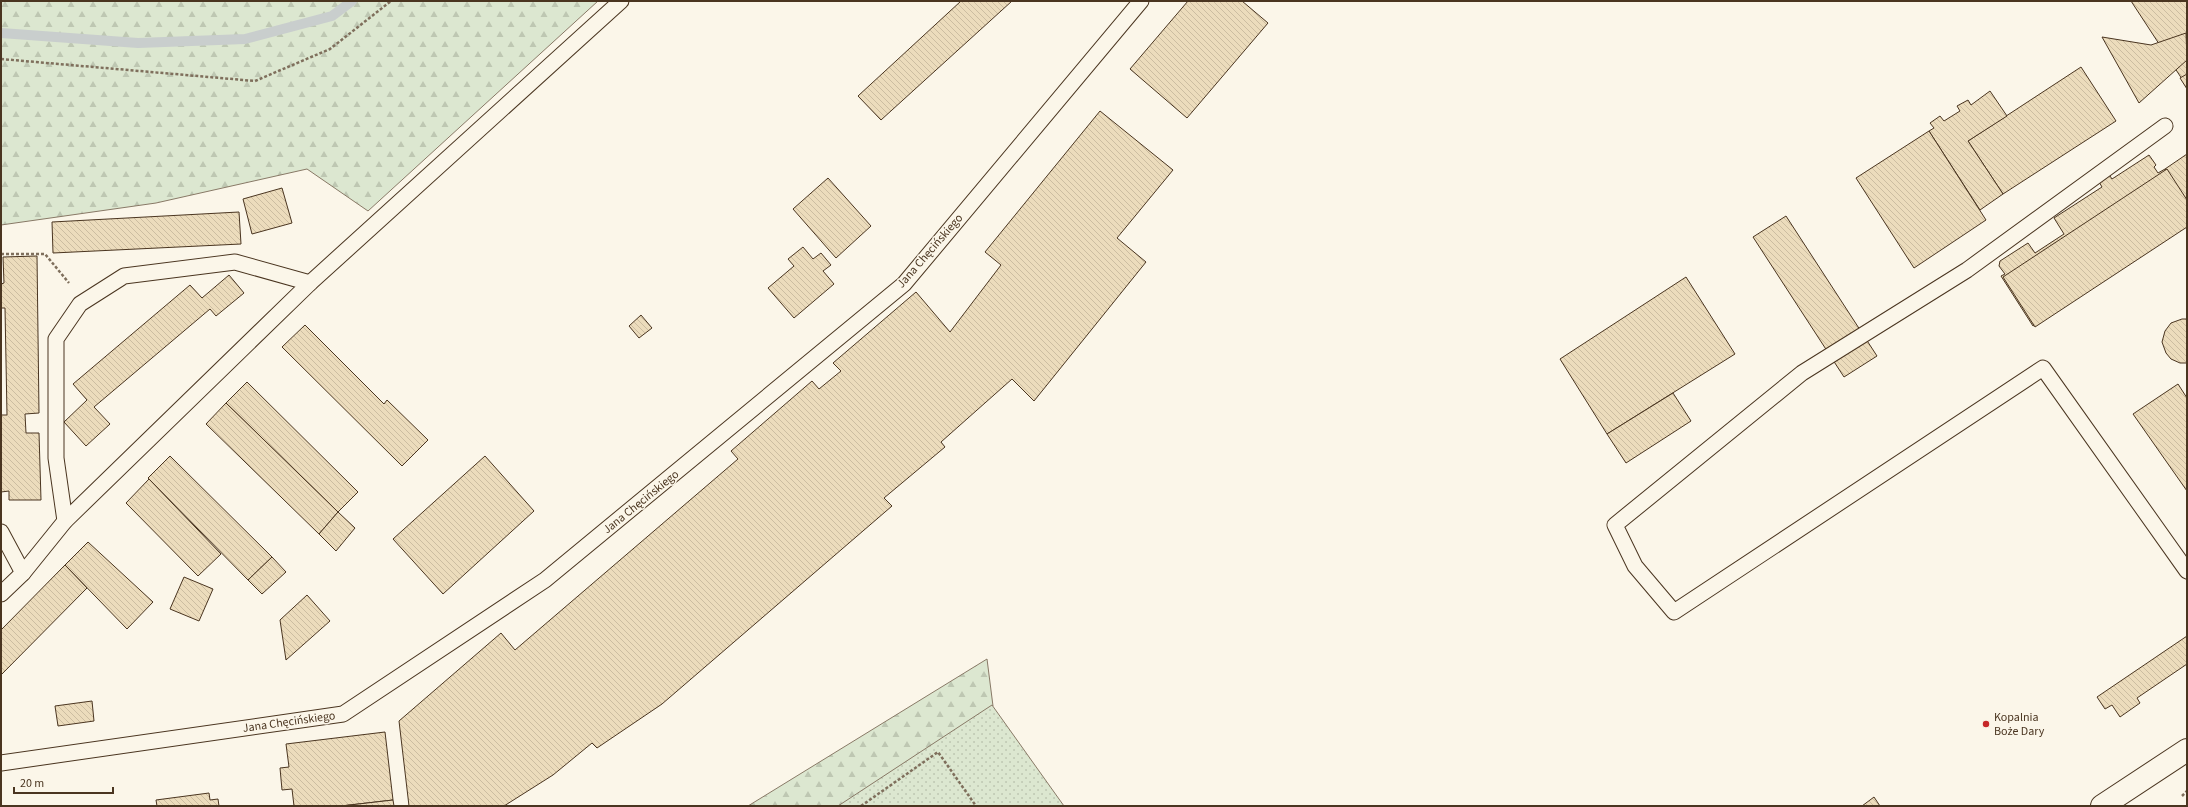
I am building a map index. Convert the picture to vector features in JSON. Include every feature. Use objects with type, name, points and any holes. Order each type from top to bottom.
[{"type":"street","points":[[2102,806],[2187,750]]},
{"type":"lane","points":[[1,594],[23,573],[65,521],[310,283],[621,1]]},
{"type":"lane","name":"Jana Chęcińskiego","points":[[1,763],[343,714],[538,585],[742,420],[904,284],[1141,1]]},
{"type":"lane","points":[[2165,126],[1967,270],[1802,373],[1615,525],[1635,566],[1674,612],[2043,368],[2187,571]]},
{"type":"lane","points":[[65,521],[56,458],[56,339],[80,304],[124,276],[235,262],[310,283]]},
{"type":"lane","points":[[1,532],[23,573]]},
{"type":"path","points":[[1,59],[255,82],[330,49],[391,1]]},
{"type":"path","points":[[1,254],[44,254],[67,278],[80,304]]},
{"type":"path","points":[[861,806],[938,752],[976,806]]},
{"type":"path","points":[[2182,796],[2187,791]]},
{"type":"green space","points":[[1,1],[598,1],[368,211],[307,169],[156,203],[1,225]]},
{"type":"green space","points":[[987,659],[993,706],[840,806],[748,806]]},
{"type":"green space","points":[[992,705],[1064,806],[838,806]]},
{"type":"building","points":[[961,1],[1012,1],[881,120],[858,96]]},
{"type":"building","points":[[1188,1],[1242,1],[1268,23],[1187,118],[1130,69]]},
{"type":"building","points":[[2131,1],[2187,1],[2187,75],[2182,79]]},
{"type":"building","points":[[2186,33],[2187,60],[2139,103],[2102,37],[2151,45]]},
{"type":"building","points":[[2081,67],[2116,121],[2003,194],[1968,141]]},
{"type":"building","points":[[2187,74],[2187,89],[2180,78]]},
{"type":"building","points":[[1990,91],[2007,116],[1968,141],[2003,194],[1980,210],[1929,131],[1934,128],[1930,123],[1940,116],[1944,121],[1960,111],[1957,106],[1968,100],[1971,105]]},
{"type":"building","points":[[1100,111],[1173,170],[1117,238],[1146,262],[1034,401],[1012,379],[941,442],[945,447],[884,498],[892,506],[662,704],[597,748],[592,743],[553,775],[504,806],[409,806],[399,721],[501,633],[515,650],[738,459],[731,451],[812,381],[819,389],[841,371],[833,363],[916,292],[950,332],[1001,265],[985,252]]},
{"type":"building","points":[[1929,131],[1986,220],[1914,268],[1856,178]]},
{"type":"building","points":[[2187,154],[2187,202],[2165,169]]},
{"type":"building","points":[[2149,155],[2156,165],[2154,167],[2158,173],[2165,169],[2187,202],[2187,225],[2033,326],[2001,276],[2005,274],[1999,266],[2000,261],[2028,243],[2035,253],[2064,234],[2054,218],[2102,187],[2098,180],[2108,173],[2112,179]]},
{"type":"building","points":[[2167,169],[2187,200],[2187,227],[2035,327],[2003,277]]},
{"type":"building","points":[[828,178],[871,226],[836,258],[793,209]]},
{"type":"building","points":[[282,188],[292,223],[252,234],[243,199]]},
{"type":"building","points":[[239,212],[241,244],[53,253],[52,222]]},
{"type":"building","points":[[1786,216],[1877,356],[1844,377],[1753,237]]},
{"type":"building","points":[[803,247],[813,259],[821,253],[831,265],[823,271],[834,284],[794,318],[768,288],[794,266],[788,259]]},
{"type":"building","points":[[37,256],[39,413],[25,414],[26,433],[39,433],[41,500],[9,500],[9,491],[1,492],[1,415],[7,415],[5,308],[1,308],[1,284],[4,283],[3,257]]},
{"type":"building","points":[[229,275],[244,293],[216,316],[210,309],[94,407],[110,424],[86,446],[64,422],[87,400],[73,384],[190,285],[202,298]]},
{"type":"building","points":[[1686,277],[1735,354],[1607,434],[1560,359]]},
{"type":"building","points":[[641,315],[652,328],[639,338],[629,326]]},
{"type":"building","points":[[2182,319],[2187,319],[2187,363],[2180,363],[2171,359],[2166,353],[2162,342],[2165,331],[2171,323]]},
{"type":"building","points":[[305,325],[384,404],[387,400],[428,440],[402,466],[282,347]]},
{"type":"building","points":[[247,382],[358,492],[338,512],[226,403]]},
{"type":"building","points":[[2178,384],[2187,398],[2187,491],[2133,414]]},
{"type":"building","points":[[1673,393],[1691,421],[1626,463],[1607,434]]},
{"type":"building","points":[[226,403],[338,512],[319,534],[206,424]]},
{"type":"building","points":[[170,456],[272,557],[248,580],[148,478]]},
{"type":"building","points":[[485,456],[534,511],[443,594],[393,539]]},
{"type":"building","points":[[149,479],[221,554],[198,576],[126,503]]},
{"type":"building","points":[[338,512],[355,528],[336,551],[319,534]]},
{"type":"building","points":[[88,542],[153,602],[127,629],[65,565]]},
{"type":"building","points":[[272,557],[286,572],[262,594],[248,580]]},
{"type":"building","points":[[65,565],[87,588],[1,675],[1,630]]},
{"type":"building","points":[[184,577],[213,589],[199,621],[170,609]]},
{"type":"building","points":[[307,595],[330,621],[286,660],[280,620]]},
{"type":"building","points":[[2187,636],[2187,664],[2137,698],[2140,703],[2120,717],[2112,705],[2105,709],[2097,697]]},
{"type":"building","points":[[92,701],[94,721],[58,726],[55,706]]},
{"type":"building","points":[[385,732],[393,800],[341,806],[294,806],[292,789],[282,790],[280,768],[289,767],[286,744]]},
{"type":"building","points":[[209,793],[210,800],[218,799],[219,806],[157,806],[156,800]]},
{"type":"building","points":[[1874,797],[1880,806],[1862,806]]},
{"type":"building","points":[[393,800],[394,806],[341,806]]},
{"type":"waterway","points":[[1,33],[138,43],[245,39],[332,16],[352,1]]},
{"type":"place","name":"Kopalnia Boże Dary","points":[[1986,724]]}]
